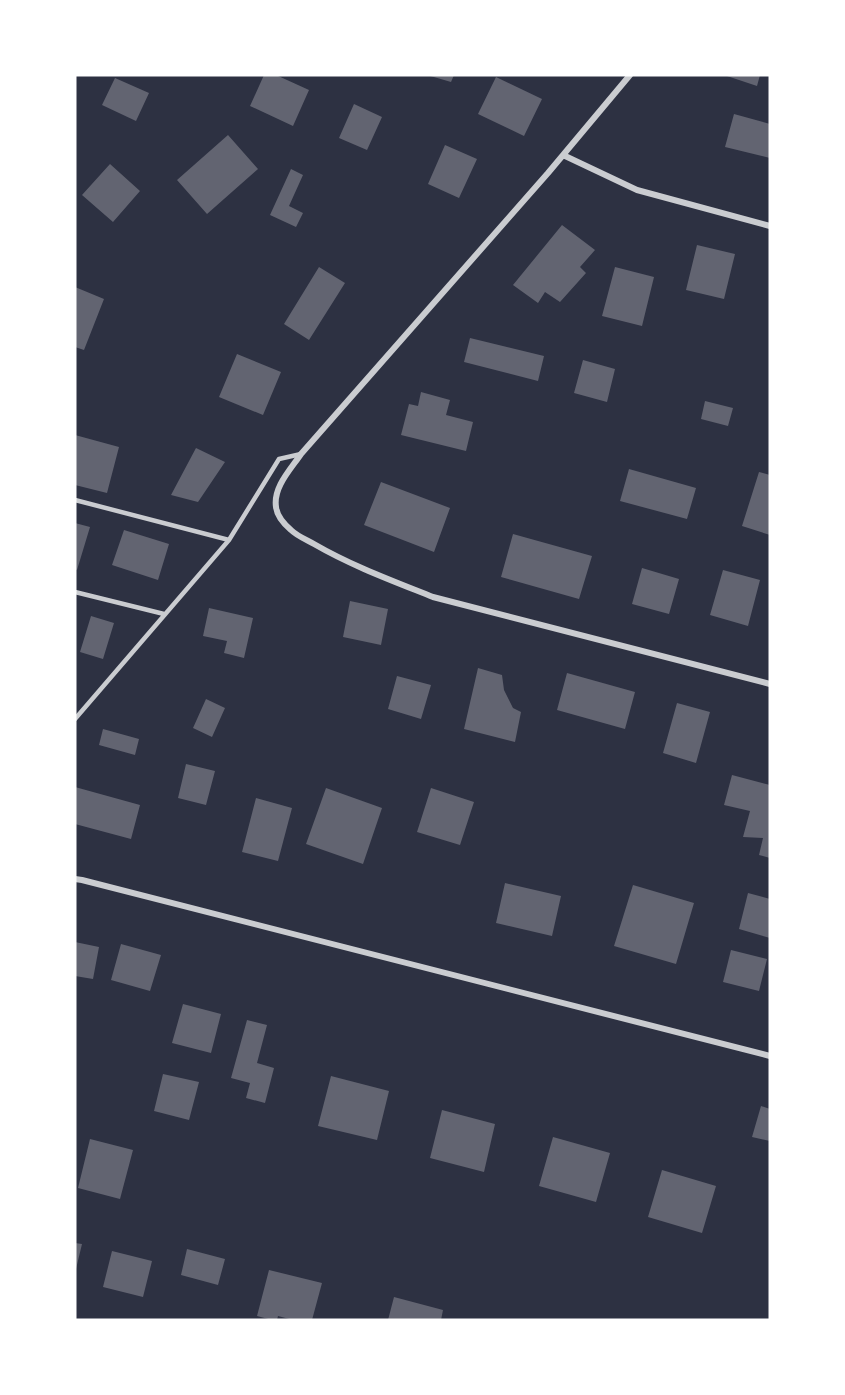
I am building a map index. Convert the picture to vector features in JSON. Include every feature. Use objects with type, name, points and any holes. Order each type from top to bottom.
[{"type":"street","points":[[630,75],[302,454],[280,485],[276,498],[276,509],[281,520],[292,531],[326,551],[382,577],[434,597],[770,684]]},
{"type":"street","points":[[563,154],[637,190],[770,226]]},
{"type":"street","points":[[75,879],[770,1056]]},
{"type":"lane","points":[[75,719],[228,540],[279,459],[302,454]]},
{"type":"lane","points":[[75,500],[228,540]]},
{"type":"lane","points":[[75,592],[164,614]]},
{"type":"building","points":[[264,75],[276,75],[309,90],[293,126],[250,106]]},
{"type":"building","points":[[427,75],[454,75],[451,82]]},
{"type":"building","points":[[724,75],[760,75],[757,86]]},
{"type":"building","points":[[496,77],[542,99],[524,136],[478,114]]},
{"type":"building","points":[[115,78],[149,93],[136,121],[102,105]]},
{"type":"building","points":[[354,104],[382,117],[367,150],[339,138]]},
{"type":"building","points":[[734,114],[770,124],[770,158],[725,147]]},
{"type":"building","points":[[228,135],[258,169],[207,214],[177,180]]},
{"type":"building","points":[[445,145],[477,159],[459,198],[428,184]]},
{"type":"building","points":[[110,164],[140,191],[113,222],[82,195]]},
{"type":"building","points":[[291,169],[303,175],[289,206],[303,213],[296,227],[270,215]]},
{"type":"building","points":[[562,225],[595,250],[580,267],[586,273],[560,302],[545,292],[538,303],[513,285]]},
{"type":"building","points":[[697,245],[735,254],[724,299],[686,290]]},
{"type":"building","points":[[319,267],[345,283],[309,340],[284,324]]},
{"type":"building","points":[[615,267],[654,277],[642,326],[602,316]]},
{"type":"building","points":[[75,287],[104,299],[84,350],[75,347]]},
{"type":"building","points":[[470,338],[544,356],[538,381],[464,362]]},
{"type":"building","points":[[237,354],[281,372],[263,415],[219,397]]},
{"type":"building","points":[[583,360],[615,369],[607,402],[574,393]]},
{"type":"building","points":[[421,392],[450,400],[446,415],[473,422],[466,451],[401,435],[409,404],[418,406]]},
{"type":"building","points":[[705,401],[733,408],[728,426],[701,419]]},
{"type":"building","points":[[75,435],[119,447],[107,493],[75,485]]},
{"type":"building","points":[[196,448],[225,462],[198,502],[171,495]]},
{"type":"building","points":[[629,469],[696,488],[687,519],[620,501]]},
{"type":"building","points":[[759,472],[770,475],[770,535],[742,526]]},
{"type":"building","points":[[381,482],[450,508],[434,552],[364,525]]},
{"type":"building","points":[[75,523],[90,527],[77,570],[75,569]]},
{"type":"building","points":[[124,530],[169,544],[158,580],[112,565]]},
{"type":"building","points":[[513,534],[592,556],[579,599],[501,577]]},
{"type":"building","points":[[642,568],[679,579],[669,614],[632,604]]},
{"type":"building","points":[[723,570],[760,580],[748,626],[710,615]]},
{"type":"building","points":[[350,601],[388,609],[381,645],[343,637]]},
{"type":"building","points":[[209,608],[253,618],[244,658],[224,653],[227,641],[203,636]]},
{"type":"building","points":[[91,616],[114,623],[103,659],[80,652]]},
{"type":"building","points":[[478,668],[502,675],[504,690],[513,708],[521,712],[515,742],[464,729]]},
{"type":"building","points":[[567,673],[635,692],[625,729],[557,710]]},
{"type":"building","points":[[397,676],[431,685],[421,719],[388,709]]},
{"type":"building","points":[[206,699],[225,708],[212,737],[193,728]]},
{"type":"building","points":[[677,703],[710,712],[696,763],[663,753]]},
{"type":"building","points":[[103,729],[139,739],[135,755],[99,745]]},
{"type":"building","points":[[186,764],[215,771],[206,805],[178,798]]},
{"type":"building","points":[[732,775],[770,785],[770,858],[759,855],[763,838],[743,837],[750,811],[724,805]]},
{"type":"building","points":[[75,787],[140,805],[131,839],[75,824]]},
{"type":"building","points":[[326,788],[382,808],[363,864],[306,844]]},
{"type":"building","points":[[431,788],[474,802],[460,845],[417,832]]},
{"type":"building","points":[[256,798],[292,808],[278,861],[242,852]]},
{"type":"building","points":[[505,883],[561,896],[552,936],[496,923]]},
{"type":"building","points":[[633,885],[694,903],[676,964],[614,946]]},
{"type":"building","points":[[748,893],[770,899],[770,938],[739,929]]},
{"type":"building","points":[[75,942],[99,947],[93,979],[75,976]]},
{"type":"building","points":[[121,944],[161,955],[150,991],[111,980]]},
{"type":"building","points":[[731,950],[767,959],[759,991],[723,982]]},
{"type":"building","points":[[183,1004],[221,1014],[211,1053],[172,1043]]},
{"type":"building","points":[[247,1020],[267,1025],[257,1063],[274,1068],[265,1103],[246,1098],[250,1083],[231,1078]]},
{"type":"building","points":[[163,1074],[199,1082],[189,1120],[154,1111]]},
{"type":"building","points":[[331,1076],[389,1091],[377,1140],[318,1126]]},
{"type":"building","points":[[761,1106],[770,1109],[770,1141],[752,1137]]},
{"type":"building","points":[[442,1110],[495,1124],[484,1172],[430,1158]]},
{"type":"building","points":[[553,1137],[610,1153],[596,1202],[539,1186]]},
{"type":"building","points":[[90,1139],[133,1150],[120,1199],[78,1188]]},
{"type":"building","points":[[662,1170],[716,1186],[702,1233],[648,1217]]},
{"type":"building","points":[[75,1243],[82,1244],[76,1269],[75,1269]]},
{"type":"building","points":[[187,1249],[225,1259],[218,1285],[181,1275]]},
{"type":"building","points":[[112,1251],[152,1261],[143,1297],[103,1287]]},
{"type":"building","points":[[269,1270],[322,1283],[312,1320],[293,1320],[278,1316],[277,1320],[272,1320],[257,1316]]},
{"type":"building","points":[[394,1297],[443,1310],[441,1320],[388,1320]]}]
